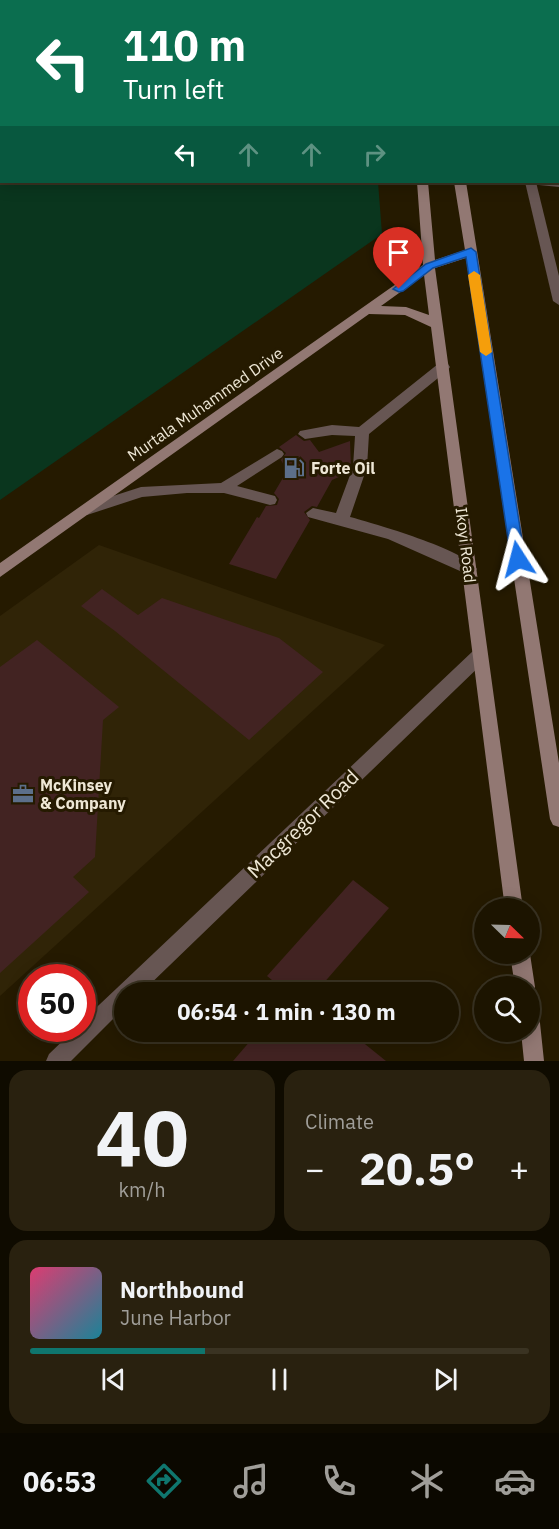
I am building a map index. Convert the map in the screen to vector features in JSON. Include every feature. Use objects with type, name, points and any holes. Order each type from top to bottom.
[{"type":"main road","name":"Ikoyi Road","points":[[422,183],[429,266],[512,898]]},
{"type":"main road","points":[[460,183],[559,819]]},
{"type":"main road","name":"Murtala Muhammed Drive","points":[[0,571],[368,312],[429,266],[471,252]]},
{"type":"main road","points":[[368,312],[409,310],[437,325]]},
{"type":"main road","points":[[532,1042],[534,1061]]},
{"type":"street","points":[[530,183],[559,300]]},
{"type":"street","points":[[305,434],[332,430],[362,432],[443,367]]},
{"type":"street","points":[[341,520],[356,486],[363,457],[362,432]]},
{"type":"street","points":[[224,488],[277,454]]},
{"type":"street","points":[[87,510],[141,492],[187,488],[224,488],[270,500]]},
{"type":"street","points":[[313,513],[395,534],[437,551],[469,569]]},
{"type":"street","name":"Macgregor Road","points":[[139,982],[479,656]]},
{"type":"street","name":"Macgregor Road","points":[[56,1061],[114,1005]]},
{"type":"shaded area","points":[[99,545],[385,645],[35,964],[18,964],[18,980],[0,996],[0,616]]},
{"type":"green space","points":[[0,183],[378,183],[382,234],[0,500]]},
{"type":"building","points":[[296,435],[304,441],[310,440],[319,452],[350,441],[351,467],[348,473],[332,480],[317,507],[312,506],[304,512],[310,520],[276,579],[229,564],[257,517],[259,518],[266,506],[277,505],[279,499],[274,493],[287,471],[281,460],[286,453],[279,447]]},
{"type":"building","points":[[102,589],[138,615],[162,598],[279,638],[323,672],[249,740],[81,606]]},
{"type":"building","points":[[37,640],[119,707],[103,720],[95,857],[73,877],[89,892],[0,973],[0,667]]},
{"type":"building","points":[[353,880],[389,908],[325,982],[274,982],[267,976]]},
{"type":"building","points":[[249,1042],[362,1042],[386,1061],[233,1061]]},
{"type":"slow traffic","points":[[474,275],[486,352]]},
{"type":"place","name":"Forte Oil","points":[[294,468]]},
{"type":"place","name":"McKinsey & Company","points":[[23,794]]},
{"type":"route","points":[[399,289],[429,266],[471,252],[518,559]]}]
